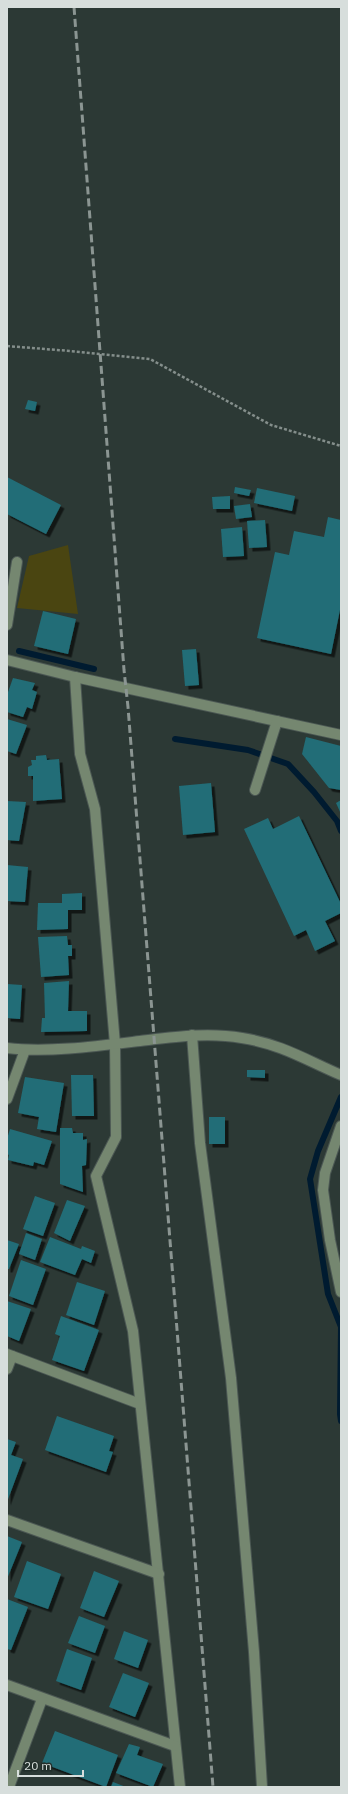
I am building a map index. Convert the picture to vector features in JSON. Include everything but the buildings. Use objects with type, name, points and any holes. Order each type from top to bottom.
[{"type":"street","points":[[7,625],[17,562]]},
{"type":"street","points":[[7,660],[75,677],[341,735]]},
{"type":"street","points":[[75,677],[80,754],[95,810],[115,1044],[116,1137],[96,1176],[133,1331],[180,1787]]},
{"type":"street","points":[[255,790],[277,721]]},
{"type":"street","points":[[192,1035],[200,1143],[231,1378],[254,1652],[262,1787]]},
{"type":"street","points":[[7,1048],[25,1050],[115,1044],[192,1035],[242,1037],[277,1045],[341,1075]]},
{"type":"street","points":[[7,1099],[25,1050]]},
{"type":"street","points":[[341,1126],[325,1173],[324,1190],[330,1240],[341,1292]]},
{"type":"street","points":[[7,1369],[10,1355],[140,1404]]},
{"type":"street","points":[[7,1520],[159,1574]]},
{"type":"street","points":[[7,1685],[42,1699],[175,1746]]},
{"type":"street","points":[[9,1787],[42,1699]]},
{"type":"path","points":[[7,346],[70,350],[150,359],[271,426],[341,446]]},
{"type":"shaded area","points":[[68,545],[78,614],[17,608],[29,556]]},
{"type":"waterway","points":[[19,651],[94,669]]},
{"type":"waterway","points":[[175,739],[248,750],[288,764],[314,792],[337,821],[341,831]]},
{"type":"waterway","points":[[341,1097],[318,1151],[310,1179],[328,1294],[341,1327],[341,1421]]},
{"type":"railway","points":[[74,7],[124,670],[213,1787]]}]
